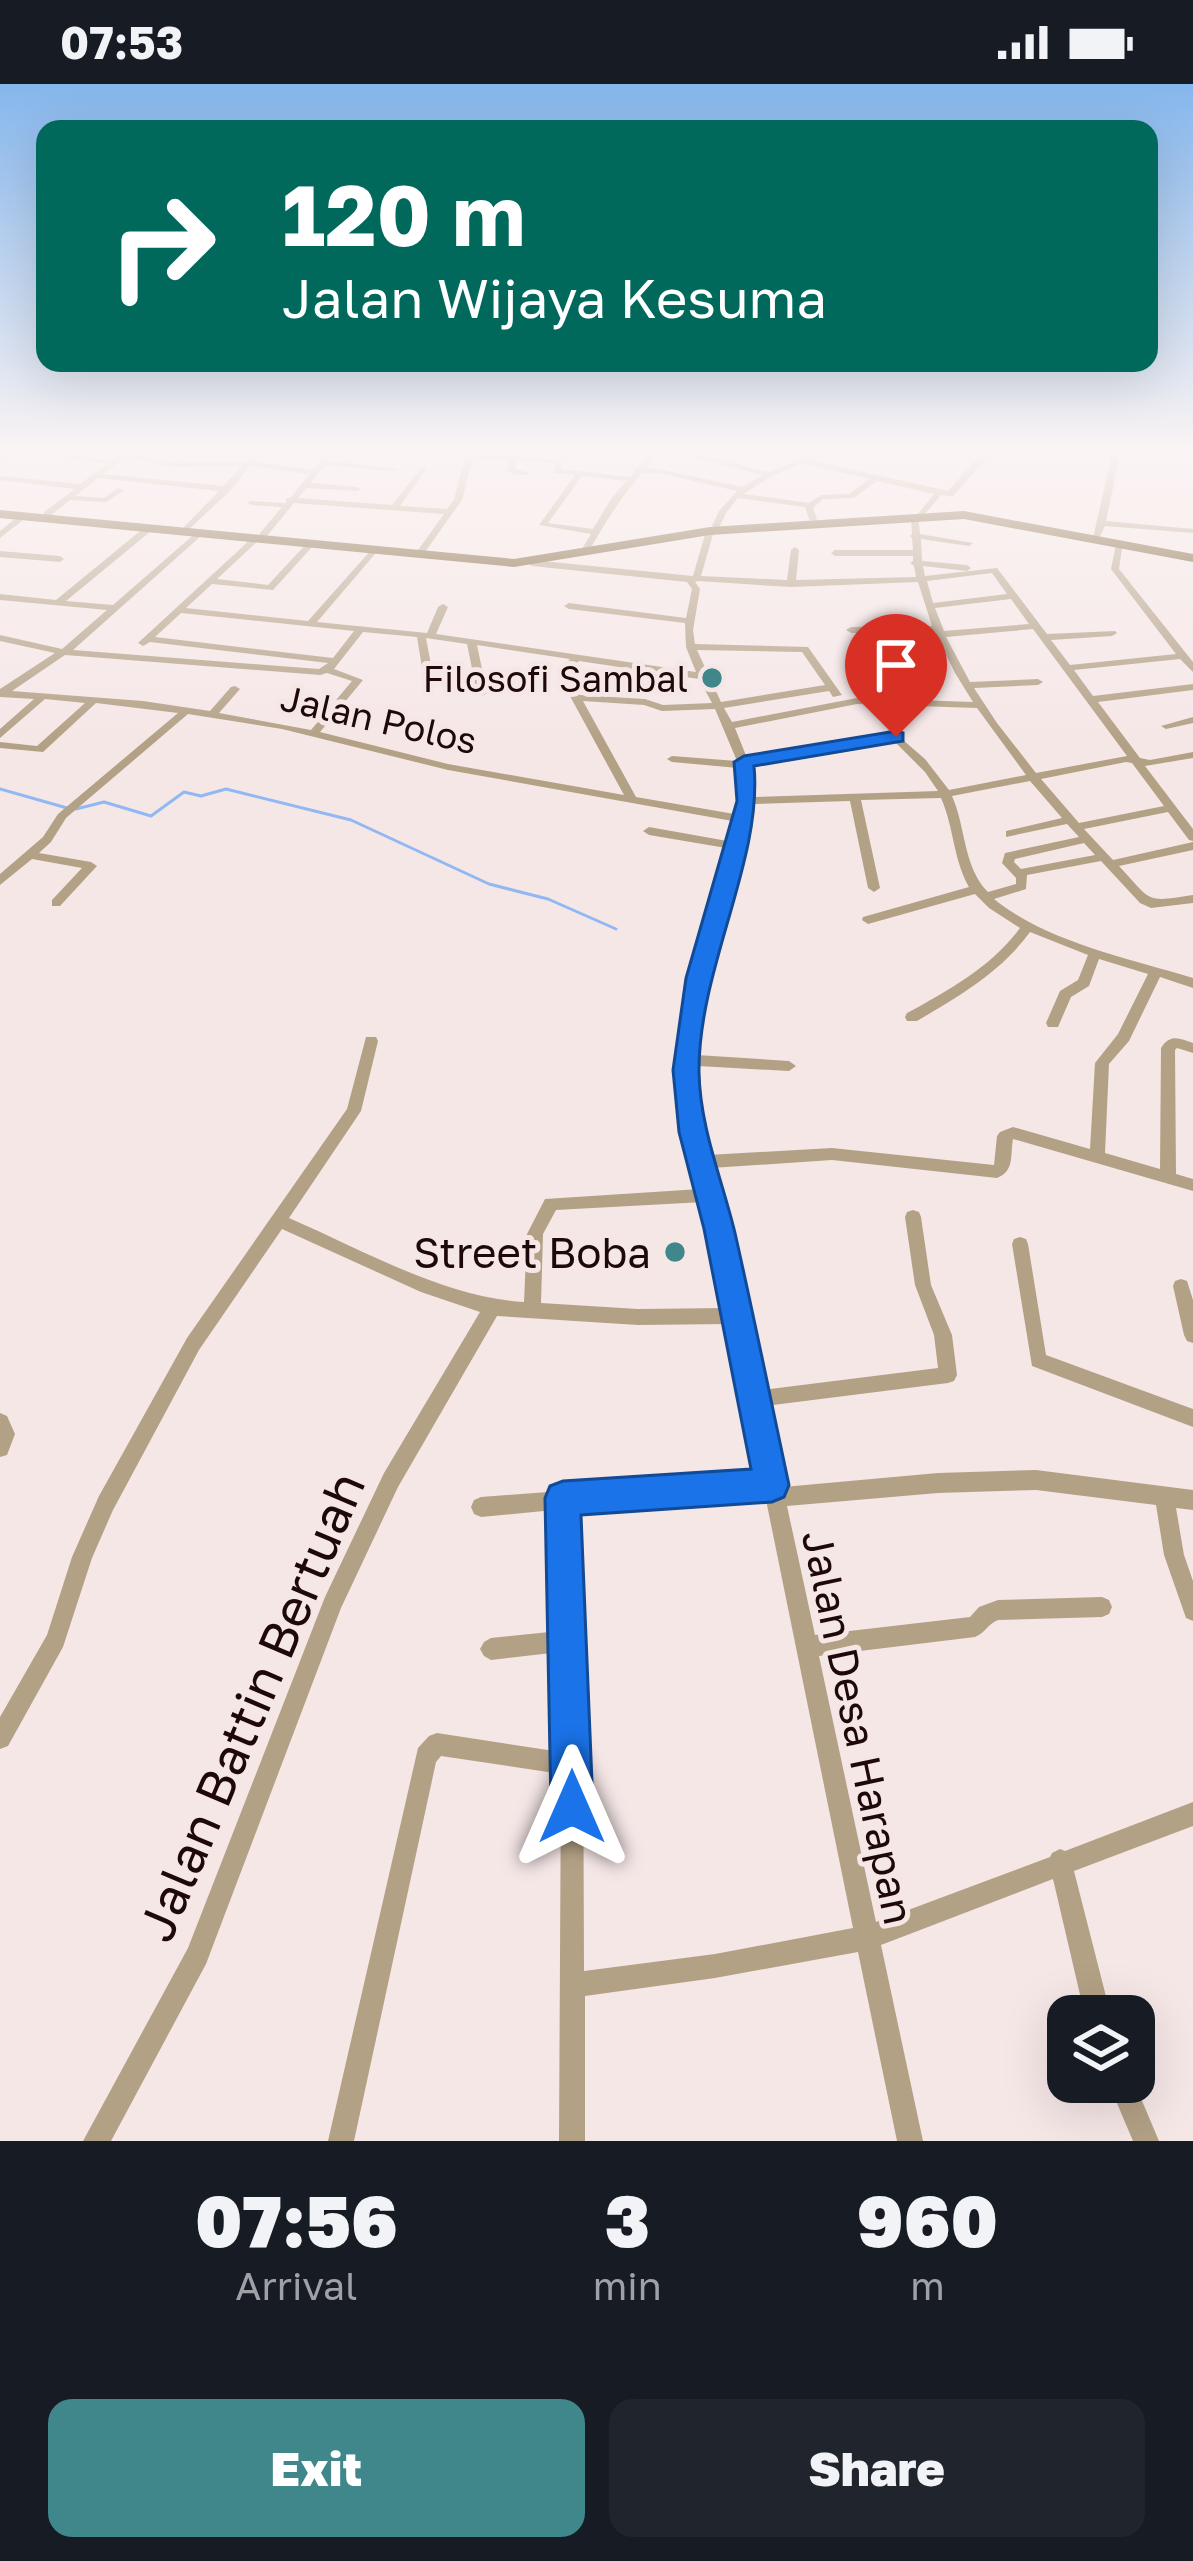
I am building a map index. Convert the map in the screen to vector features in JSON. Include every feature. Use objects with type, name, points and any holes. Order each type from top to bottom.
[{"type":"highway","points":[[354,550],[532,563],[599,550]]},
{"type":"highway","points":[[422,550],[499,558],[576,550]]},
{"type":"highway","points":[[1160,550],[1173,552]]},
{"type":"highway","points":[[1166,550],[1193,557]]},
{"type":"street","points":[[59,602],[123,550]]},
{"type":"street","points":[[0,694],[64,652],[174,550]]},
{"type":"street","points":[[129,656],[245,550]]},
{"type":"street","points":[[262,599],[305,550]]},
{"type":"street","name":"Jalan Desa Harapan","points":[[704,550],[692,578],[696,589],[688,621],[691,647],[700,676],[744,764],[745,810],[698,978],[688,1060],[692,1132],[754,1399],[910,2141]]},
{"type":"street","points":[[791,584],[795,550]]},
{"type":"street","points":[[914,550],[919,583],[968,685],[1033,778],[1151,904],[1193,898]]},
{"type":"street","points":[[1119,550],[1115,569],[1189,662]]},
{"type":"street","points":[[309,625],[372,552]]},
{"type":"street","points":[[836,553],[994,570]]},
{"type":"street","points":[[0,554],[60,559]]},
{"type":"street","points":[[5,572],[22,555]]},
{"type":"street","points":[[994,558],[994,570],[1193,841],[1107,861],[1018,873]]},
{"type":"street","points":[[532,563],[791,584],[919,583],[994,570]]},
{"type":"street","points":[[208,581],[271,588]]},
{"type":"street","points":[[931,606],[1016,596]]},
{"type":"street","points":[[0,597],[116,608]]},
{"type":"street","points":[[569,606],[688,621]]},
{"type":"street","points":[[430,686],[426,636],[443,607]]},
{"type":"street","points":[[177,610],[471,641],[700,676]]},
{"type":"street","points":[[850,630],[1037,626]]},
{"type":"street","points":[[331,665],[359,631]]},
{"type":"street","points":[[1045,638],[1112,633]]},
{"type":"street","points":[[0,638],[64,652],[331,665]]},
{"type":"street","points":[[147,639],[331,665],[358,680],[312,735]]},
{"type":"street","points":[[471,641],[482,693]]},
{"type":"street","points":[[691,647],[805,649],[843,704]]},
{"type":"street","points":[[577,657],[566,669],[576,698],[632,799]]},
{"type":"street","points":[[1068,668],[1189,662]]},
{"type":"street","points":[[968,685],[1039,682]]},
{"type":"street","points":[[576,698],[645,702],[666,708],[716,706],[833,687]]},
{"type":"street","points":[[1090,700],[1193,687]]},
{"type":"street","points":[[212,715],[235,689]]},
{"type":"street","name":"Jalan Polos","points":[[0,694],[186,710],[448,767],[632,799],[745,810],[945,794],[1129,759],[1150,763],[1193,754]]},
{"type":"street","points":[[0,735],[41,698]]},
{"type":"street","points":[[0,745],[39,750],[94,700]]},
{"type":"street","points":[[728,726],[843,704],[979,705]]},
{"type":"street","points":[[0,881],[31,855],[75,804],[186,710]]},
{"type":"street","points":[[1166,726],[1193,720]]},
{"type":"street","points":[[672,759],[744,764],[893,736],[930,771],[945,794],[981,893],[1029,925],[1095,952],[1192,981]]},
{"type":"street","points":[[855,799],[874,888]]},
{"type":"street","points":[[1010,834],[1078,829],[1171,808]]},
{"type":"street","points":[[868,920],[1022,886],[1008,863],[1009,856],[1078,829]]},
{"type":"street","points":[[649,831],[735,846]]},
{"type":"street","points":[[31,855],[92,866],[56,903]]},
{"type":"street","points":[[912,1017],[990,970],[1010,953],[1029,925]]},
{"type":"street","points":[[1053,1023],[1065,994],[1084,983],[1095,952]]},
{"type":"street","points":[[1097,1156],[1102,1063],[1124,1037],[1156,971]]},
{"type":"street","points":[[0,1738],[56,1640],[82,1556],[106,1504],[200,1333],[354,1111],[371,1041]]},
{"type":"street","points":[[1168,1177],[1168,1048],[1175,1042],[1193,1048]]},
{"type":"street","points":[[688,1060],[789,1066]]},
{"type":"street","points":[[701,1162],[832,1154],[997,1172],[1003,1167],[1005,1136],[1013,1133],[1193,1185]]},
{"type":"street","points":[[532,1310],[535,1234],[551,1204],[709,1195]]},
{"type":"street","points":[[754,1399],[948,1375],[943,1335],[923,1285],[913,1217]]},
{"type":"street","points":[[280,1221],[427,1287],[492,1308],[638,1317],[736,1316]]},
{"type":"street","points":[[1020,1244],[1038,1360],[1193,1418]]},
{"type":"street","points":[[1181,1286],[1193,1335]]},
{"type":"street","name":"Jalan Battin Bertuah","points":[[97,2141],[197,1955],[332,1604],[383,1496],[492,1308]]},
{"type":"street","points":[[0,1448],[3,1424]]},
{"type":"street","points":[[481,1507],[563,1498],[1036,1480],[1193,1500]]},
{"type":"street","points":[[1164,1496],[1174,1555],[1193,1610]]},
{"type":"street","points":[[563,1498],[572,1765],[572,2141]]},
{"type":"street","points":[[806,1647],[975,1627],[986,1613],[998,1610],[1102,1607]]},
{"type":"street","points":[[491,1649],[569,1640]]},
{"type":"street","points":[[340,2141],[426,1756],[437,1744],[572,1765]]},
{"type":"street","points":[[572,1985],[715,1966],[867,1938],[1193,1814]]},
{"type":"street","points":[[1060,1861],[1093,1995]]},
{"type":"street","points":[[1130,2103],[1146,2141]]},
{"type":"waterway","points":[[0,789],[67,808]]},
{"type":"waterway","points":[[76,809],[104,802],[151,816],[184,792],[201,796],[226,789],[351,820],[489,884],[548,899],[616,929]]},
{"type":"place","name":"Filosofi Sambal","points":[[712,678]]},
{"type":"place","name":"Street Boba","points":[[675,1252]]},
{"type":"route","points":[[572,1807],[563,1498],[772,1485],[719,1229],[692,1132],[686,1070],[698,978],[747,801],[744,762],[896,737]]}]
